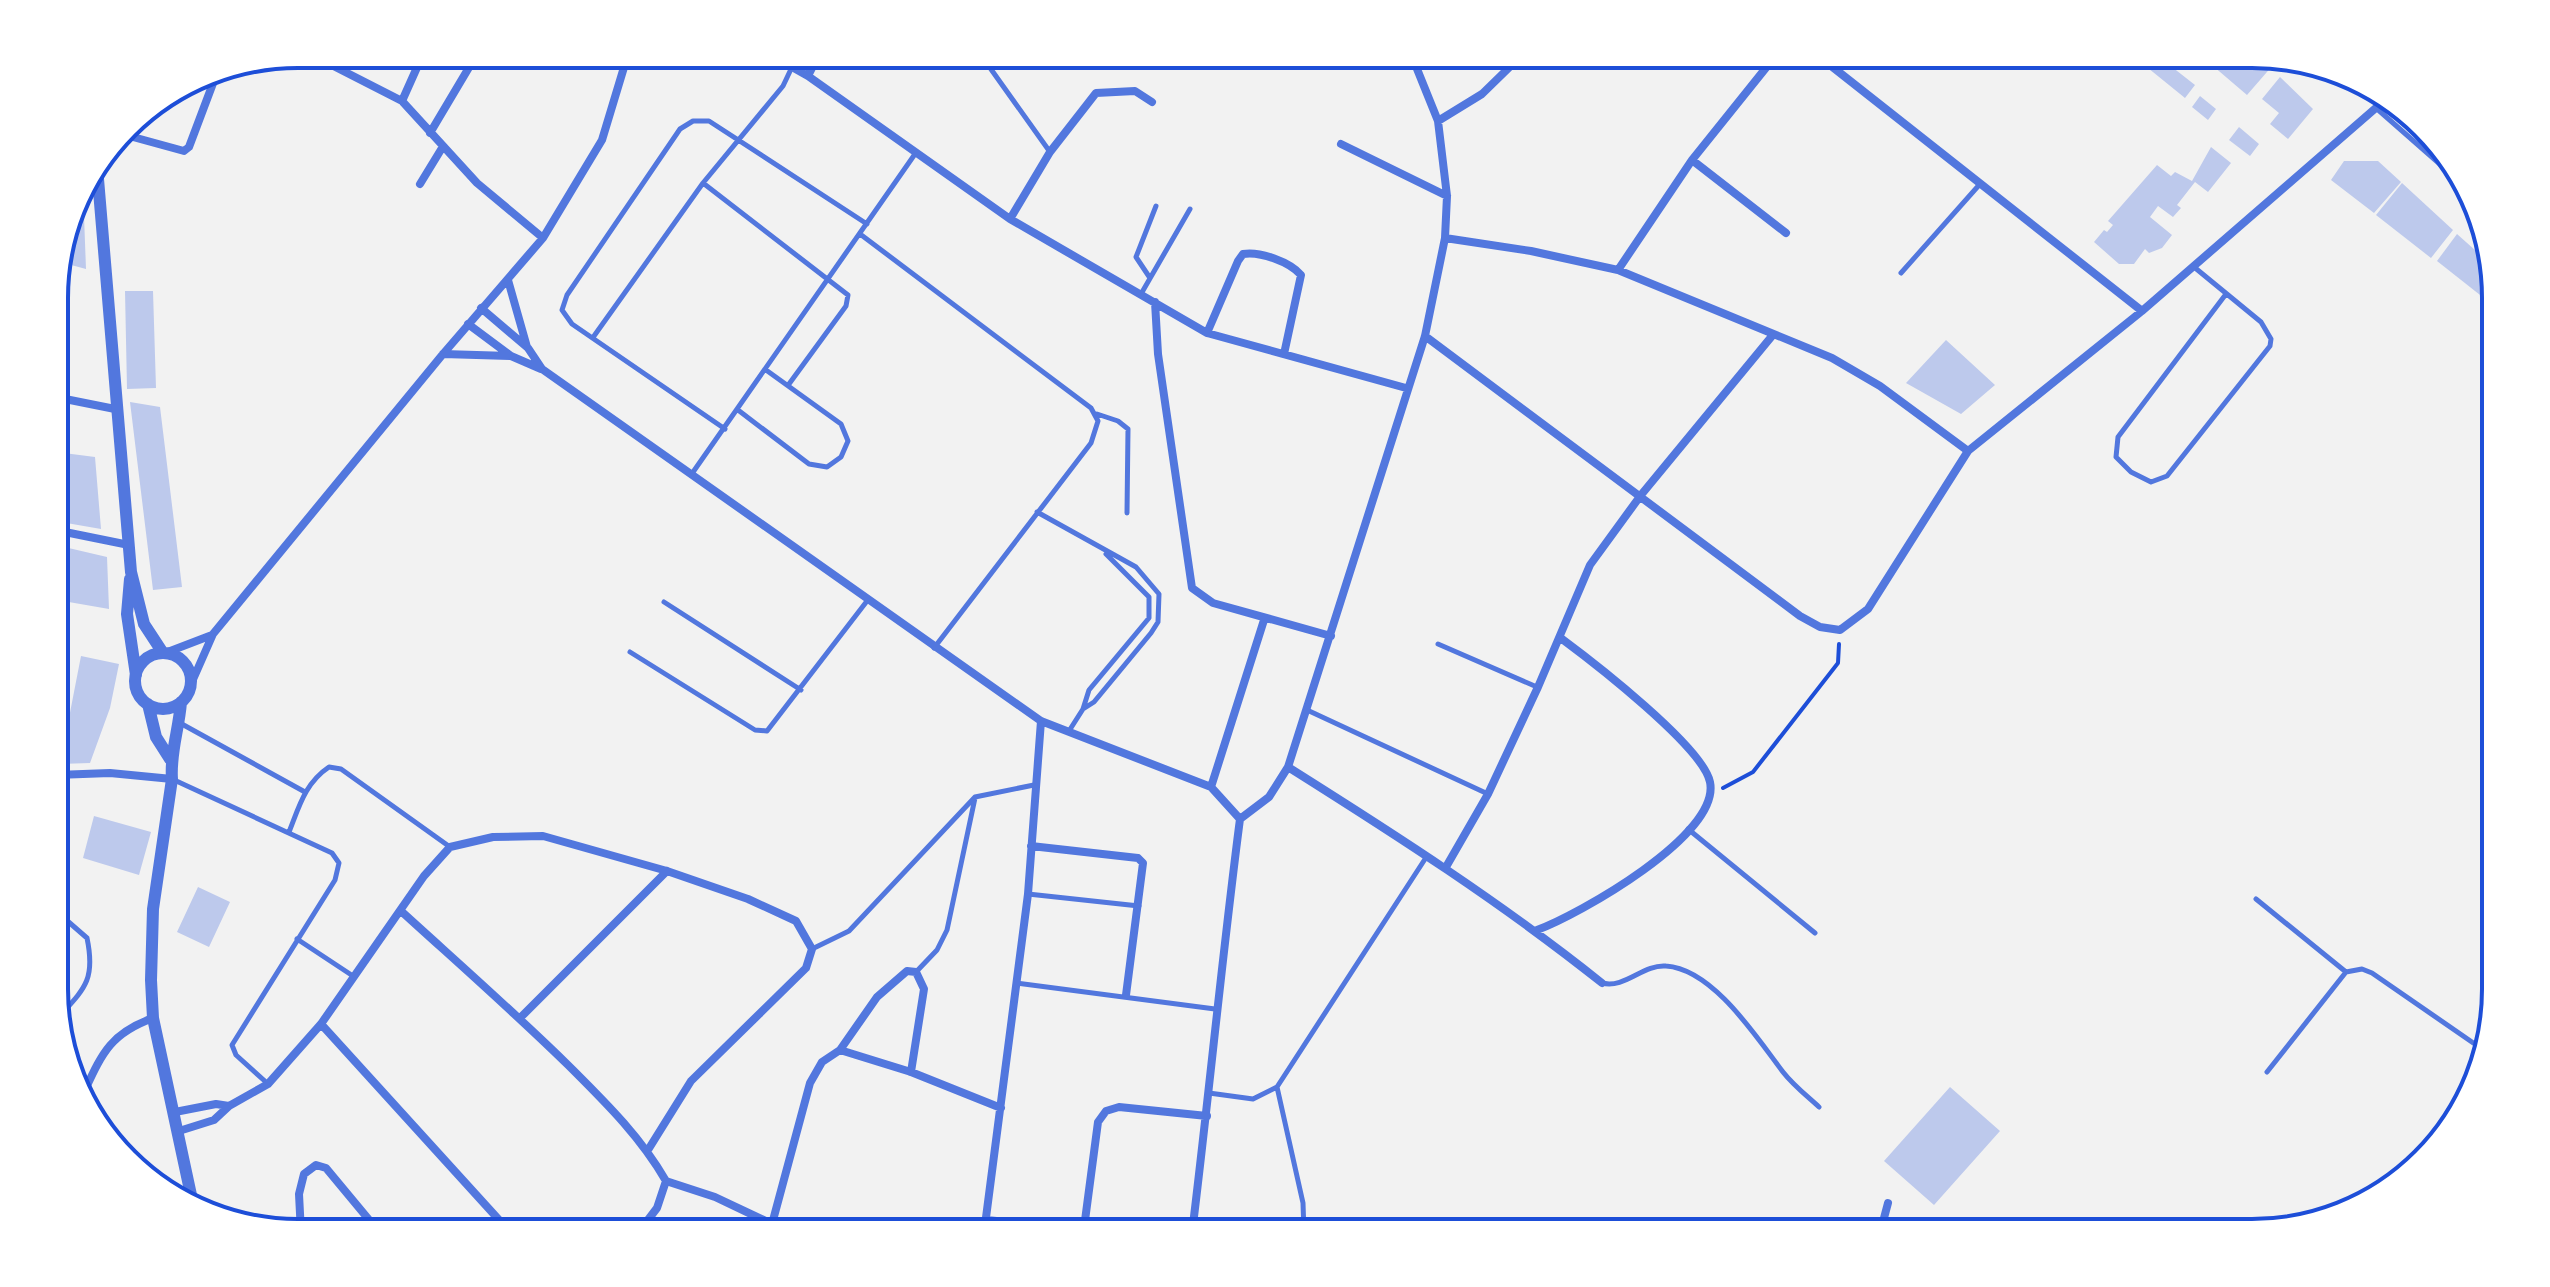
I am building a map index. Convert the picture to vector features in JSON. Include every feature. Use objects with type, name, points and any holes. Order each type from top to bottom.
[{"type":"street","points":[[337,68],[402,101],[477,183],[543,238]]},
{"type":"street","points":[[402,101],[417,68]]},
{"type":"street","points":[[430,133],[469,68]]},
{"type":"street","points":[[191,1192],[153,1018],[150,947],[172,779],[170,759],[181,702],[213,634],[481,308],[543,238],[602,140],[624,68]]},
{"type":"street","points":[[795,68],[1010,219],[1207,333],[1406,388]]},
{"type":"street","points":[[808,76],[812,68]]},
{"type":"street","points":[[1194,1219],[1207,1116],[1215,1009],[1240,819],[1269,797],[1288,767],[1425,336],[1445,238],[1447,196],[1438,121],[1417,68]]},
{"type":"street","points":[[1438,121],[1492,87],[1510,68]]},
{"type":"street","points":[[1618,270],[1692,160],[1766,68]]},
{"type":"street","points":[[1834,68],[2142,311]]},
{"type":"street","points":[[134,137],[184,151],[189,147],[212,85]]},
{"type":"street","points":[[1010,219],[1050,152],[1096,93],[1135,91],[1152,102]]},
{"type":"street","points":[[1425,336],[1800,616],[1820,627],[1840,630],[1868,609],[1968,451],[2142,311],[2378,106]]},
{"type":"street","points":[[1341,144],[1447,196]]},
{"type":"street","points":[[420,184],[442,148]]},
{"type":"street","points":[[1692,160],[1786,233]]},
{"type":"street","points":[[98,184],[131,572],[127,614],[138,691],[148,704],[156,737],[170,759]]},
{"type":"street","points":[[1445,238],[1531,251],[1618,270],[1772,336],[1832,358],[1880,386],[1968,451]]},
{"type":"street","points":[[1207,333],[1238,261],[1243,254],[1253,252],[1295,268],[1301,275],[1303,282],[1284,354]]},
{"type":"street","points":[[508,280],[528,348]]},
{"type":"street","points":[[1155,302],[1158,354],[1188,578],[1200,597],[1264,620],[1331,636]]},
{"type":"street","points":[[481,308],[528,348],[542,369]]},
{"type":"street","points":[[468,324],[511,356],[542,369],[1041,721],[1211,787],[1240,819]]},
{"type":"street","points":[[1446,867],[1488,794],[1562,639],[1590,565],[1641,495],[1772,336]]},
{"type":"street","points":[[443,354],[511,356]]},
{"type":"street","points":[[68,400],[115,409]]},
{"type":"street","points":[[68,533],[129,545]]},
{"type":"street","points":[[131,572],[144,624],[164,653],[187,667],[191,684]]},
{"type":"street","points":[[1211,787],[1264,620]]},
{"type":"street","points":[[136,675],[143,662],[213,634]]},
{"type":"street","points":[[1537,930],[1568,919],[1632,879],[1664,854],[1687,829],[1711,795],[1706,770],[1691,751],[1606,672],[1562,639]]},
{"type":"street","points":[[148,704],[169,708],[181,702]]},
{"type":"street","points":[[986,1219],[1028,894],[1041,721]]},
{"type":"street","points":[[1288,767],[1446,867],[1537,930],[1602,983]]},
{"type":"street","points":[[68,775],[110,773],[172,779]]},
{"type":"street","points":[[179,1131],[214,1120],[229,1106],[268,1084],[321,1024],[424,876],[450,847],[493,837],[543,836],[667,871],[748,899],[796,921],[812,949],[806,968],[691,1081],[648,1150]]},
{"type":"street","points":[[1031,846],[1138,858],[1143,863],[1140,906],[1126,995]]},
{"type":"street","points":[[520,1018],[667,871]]},
{"type":"street","points":[[401,911],[520,1018],[621,1118],[648,1150],[666,1181],[690,1187],[761,1219]]},
{"type":"street","points":[[773,1219],[810,1083],[822,1062],[840,1050],[877,997],[900,974],[916,972],[924,989],[911,1072]]},
{"type":"street","points":[[89,1082],[104,1050],[127,1028],[153,1018]]},
{"type":"street","points":[[321,1024],[498,1219]]},
{"type":"street","points":[[840,1050],[911,1072],[1001,1108]]},
{"type":"street","points":[[175,1112],[216,1104],[229,1106]]},
{"type":"street","points":[[1085,1219],[1098,1122],[1106,1111],[1119,1107],[1207,1116]]},
{"type":"street","points":[[300,1219],[299,1194],[304,1174],[316,1165],[326,1168],[368,1219]]},
{"type":"street","points":[[649,1219],[657,1208],[666,1181]]},
{"type":"street","points":[[1884,1219],[1888,1203]]},
{"type":"lane","points":[[594,336],[703,183],[783,86],[791,68]]},
{"type":"lane","points":[[990,68],[1050,152]]},
{"type":"lane","points":[[2376,108],[2436,160]]},
{"type":"lane","points":[[725,429],[567,320],[562,305],[680,129],[701,120],[738,139],[867,224]]},
{"type":"lane","points":[[691,475],[915,154]]},
{"type":"lane","points":[[703,183],[845,290],[849,301],[789,384]]},
{"type":"lane","points":[[1901,273],[1980,184]]},
{"type":"lane","points":[[1150,278],[1136,257],[1156,206]]},
{"type":"lane","points":[[1141,294],[1190,209]]},
{"type":"lane","points":[[860,234],[1096,413],[1118,421],[1128,429],[1127,513]]},
{"type":"lane","points":[[2194,267],[2226,294],[2269,331],[2270,346],[2167,476],[2151,482],[2131,472],[2116,457],[2118,437],[2226,294]]},
{"type":"lane","points":[[738,410],[809,464],[827,467],[835,463],[846,449],[847,432],[841,424],[766,370]]},
{"type":"lane","points":[[934,648],[1095,436],[1098,429],[1096,413]]},
{"type":"lane","points":[[1037,512],[1102,551],[1136,567],[1153,582],[1161,608],[1158,622],[1151,633],[1094,702],[1083,709]]},
{"type":"lane","points":[[1069,731],[1083,709],[1089,690],[1143,628],[1151,608],[1142,588],[1102,551]]},
{"type":"lane","points":[[630,652],[761,732],[772,728],[867,601]]},
{"type":"lane","points":[[664,602],[801,690]]},
{"type":"lane","points":[[1438,644],[1538,687]]},
{"type":"lane","points":[[1307,710],[1488,794]]},
{"type":"lane","points":[[179,723],[305,792]]},
{"type":"lane","points":[[289,832],[305,792],[315,776],[329,767],[341,769],[450,847]]},
{"type":"lane","points":[[172,779],[332,853],[339,863],[335,880],[232,1045],[236,1055],[268,1084]]},
{"type":"lane","points":[[812,949],[849,931],[975,797],[1034,785]]},
{"type":"lane","points":[[916,972],[937,950],[947,930],[975,797]]},
{"type":"lane","points":[[1687,829],[1815,933]]},
{"type":"lane","points":[[1209,1093],[1253,1099],[1277,1087],[1428,855]]},
{"type":"lane","points":[[1028,894],[1140,906]]},
{"type":"lane","points":[[2256,899],[2346,972]]},
{"type":"lane","points":[[68,921],[87,938],[91,958],[91,972],[85,987],[69,1005]]},
{"type":"lane","points":[[297,939],[355,978]]},
{"type":"lane","points":[[1602,983],[1615,984],[1654,966],[1667,966],[1693,974],[1764,1043],[1785,1074],[1819,1107]]},
{"type":"lane","points":[[2267,1072],[2346,972],[2362,969],[2475,1044]]},
{"type":"lane","points":[[1015,983],[1126,995],[1215,1009]]},
{"type":"lane","points":[[1277,1087],[1303,1203],[1304,1219]]},
{"type":"path","points":[[1711,795],[1753,772],[1838,663],[1840,630]]},
{"type":"building","points":[[2148,68],[2173,68],[2195,85],[2185,98]]},
{"type":"building","points":[[2215,68],[2270,68],[2247,95]]},
{"type":"building","points":[[2280,77],[2313,109],[2288,139],[2270,124],[2279,113],[2262,99]]},
{"type":"building","points":[[2200,96],[2216,109],[2208,120],[2192,107]]},
{"type":"building","points":[[2239,127],[2259,144],[2250,156],[2229,140]]},
{"type":"building","points":[[2211,147],[2231,163],[2208,192],[2195,182],[2177,205],[2181,208],[2173,217],[2158,206],[2150,217],[2172,235],[2162,248],[2149,253],[2145,249],[2134,264],[2119,264],[2094,242],[2113,225],[2108,221],[2157,165],[2171,176],[2175,172],[2192,181]]},
{"type":"building","points":[[2344,161],[2378,161],[2401,182],[2374,213],[2331,180]]},
{"type":"building","points":[[2402,183],[2453,230],[2431,258],[2376,215]]},
{"type":"building","points":[[84,216],[86,269],[71,265]]},
{"type":"building","points":[[2457,234],[2477,251],[2482,296],[2437,261]]},
{"type":"building","points":[[125,291],[153,291],[156,388],[127,389]]},
{"type":"building","points":[[1946,340],[1995,385],[1961,414],[1906,383]]},
{"type":"building","points":[[130,402],[160,407],[182,587],[153,590]]},
{"type":"building","points":[[68,454],[95,457],[101,529],[68,523]]},
{"type":"building","points":[[68,548],[107,557],[109,609],[68,602]]},
{"type":"building","points":[[81,656],[119,664],[110,708],[90,763],[68,764],[68,723]]},
{"type":"building","points":[[94,816],[151,832],[139,875],[83,858]]},
{"type":"building","points":[[198,887],[230,902],[209,947],[177,932]]},
{"type":"building","points":[[1950,1087],[2000,1131],[1934,1205],[1884,1161]]}]
